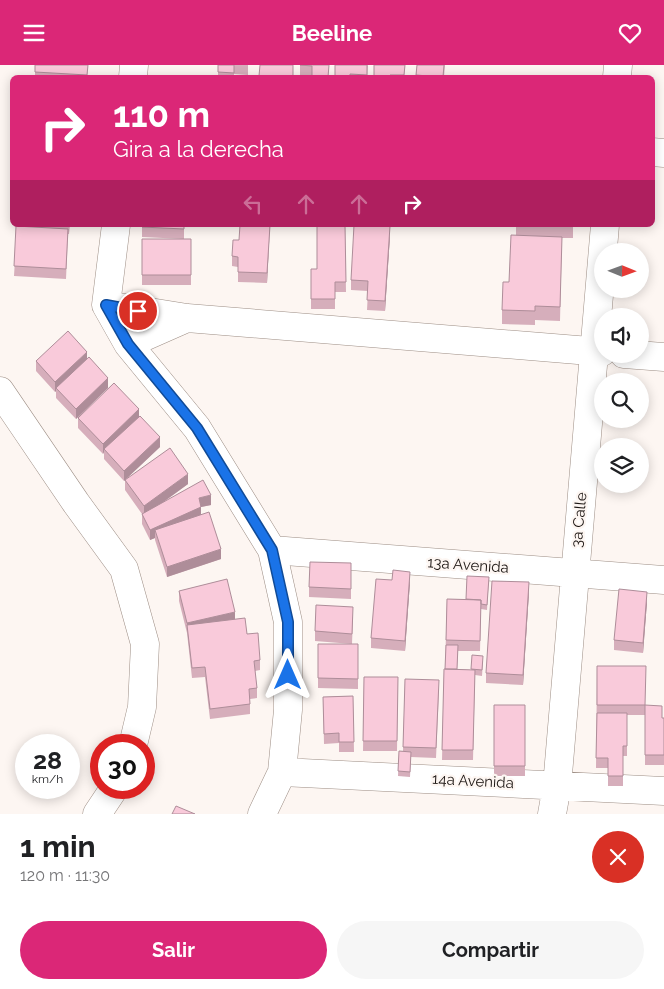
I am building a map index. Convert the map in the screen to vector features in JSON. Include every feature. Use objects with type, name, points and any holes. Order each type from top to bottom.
[{"type":"street","points":[[116,227],[106,305],[128,344],[197,428],[272,550],[288,622],[288,710],[282,772],[262,814]]},
{"type":"street","name":"3a Calle","points":[[600,308],[605,227]]},
{"type":"street","points":[[106,305],[187,319],[594,351]]},
{"type":"street","points":[[128,344],[187,319]]},
{"type":"street","points":[[649,356],[664,357]]},
{"type":"street","name":"3a Calle","points":[[552,814],[557,786],[574,574],[597,363]]},
{"type":"street","points":[[0,391],[76,503],[124,569],[145,644],[142,707],[136,734]]},
{"type":"street","name":"13a Avenida","points":[[272,550],[664,580]]},
{"type":"street","name":"14a Avenida","points":[[282,772],[664,791]]},
{"type":"street","points":[[97,814],[107,799]]},
{"type":"building","points":[[35,65],[88,65],[87,75],[35,72]]},
{"type":"building","points":[[218,65],[234,65],[234,73],[218,72]]},
{"type":"building","points":[[260,65],[293,65],[293,75],[259,75]]},
{"type":"building","points":[[300,65],[329,65],[328,75],[312,75],[312,66]]},
{"type":"building","points":[[335,65],[367,65],[367,75],[335,75]]},
{"type":"building","points":[[374,65],[405,65],[404,75],[374,75]]},
{"type":"building","points":[[417,65],[444,65],[443,75],[416,75]]},
{"type":"building","points":[[16,227],[68,229],[66,269],[14,266]]},
{"type":"building","points":[[142,227],[184,227],[184,229]]},
{"type":"building","points":[[240,227],[270,227],[267,273],[238,272],[238,257],[232,256],[233,240],[239,240]]},
{"type":"building","points":[[317,227],[345,227],[346,282],[335,282],[335,299],[311,299],[311,269],[317,269]]},
{"type":"building","points":[[354,227],[390,227],[385,301],[367,300],[368,281],[351,280]]},
{"type":"building","points":[[511,235],[562,237],[560,307],[535,306],[535,311],[502,310],[503,282],[509,282]]},
{"type":"building","points":[[142,239],[191,239],[191,275],[142,275]]},
{"type":"building","points":[[68,331],[87,352],[55,382],[36,361]]},
{"type":"building","points":[[89,357],[108,378],[76,409],[56,388]]},
{"type":"building","points":[[114,383],[139,409],[103,444],[78,418]]},
{"type":"building","points":[[140,416],[160,437],[124,471],[104,449]]},
{"type":"building","points":[[170,448],[188,474],[144,506],[125,480]]},
{"type":"building","points":[[203,480],[211,495],[199,498],[201,507],[150,530],[142,514]]},
{"type":"building","points":[[209,512],[221,549],[167,567],[155,530]]},
{"type":"building","points":[[310,562],[351,563],[351,589],[309,587]]},
{"type":"building","points":[[393,570],[410,572],[405,641],[371,638],[376,579],[392,580]]},
{"type":"building","points":[[467,576],[489,577],[487,605],[481,604],[481,600],[466,599]]},
{"type":"building","points":[[227,579],[235,612],[187,623],[179,591]]},
{"type":"building","points":[[492,581],[529,582],[523,675],[486,673]]},
{"type":"building","points":[[619,589],[647,592],[643,643],[614,640]]},
{"type":"building","points":[[447,599],[481,600],[480,641],[446,640]]},
{"type":"building","points":[[316,605],[353,607],[352,634],[315,631]]},
{"type":"building","points":[[245,618],[247,634],[258,633],[260,660],[254,661],[257,688],[249,689],[250,704],[210,709],[205,667],[192,668],[187,625]]},
{"type":"building","points":[[318,644],[358,644],[358,679],[318,678]]},
{"type":"building","points":[[446,645],[458,645],[457,669],[445,669]]},
{"type":"building","points":[[472,655],[483,656],[482,670],[471,669]]},
{"type":"building","points":[[597,666],[646,666],[645,705],[597,705]]},
{"type":"building","points":[[444,669],[475,670],[473,750],[442,750]]},
{"type":"building","points":[[364,677],[398,677],[397,741],[363,741]]},
{"type":"building","points":[[405,679],[439,680],[436,748],[403,747]]},
{"type":"building","points":[[353,696],[354,742],[339,742],[339,733],[324,734],[323,697]]},
{"type":"building","points":[[494,705],[525,705],[525,766],[494,766]]},
{"type":"building","points":[[645,705],[662,706],[662,718],[664,718],[664,755],[645,755]]},
{"type":"building","points":[[597,713],[627,713],[627,746],[623,746],[623,776],[608,776],[608,758],[596,758]]},
{"type":"building","points":[[399,751],[411,752],[410,772],[398,771]]},
{"type":"building","points":[[176,806],[195,814],[172,814]]},
{"type":"route","points":[[138,311],[106,305],[128,344],[197,428],[272,550],[288,622],[288,675]]}]
